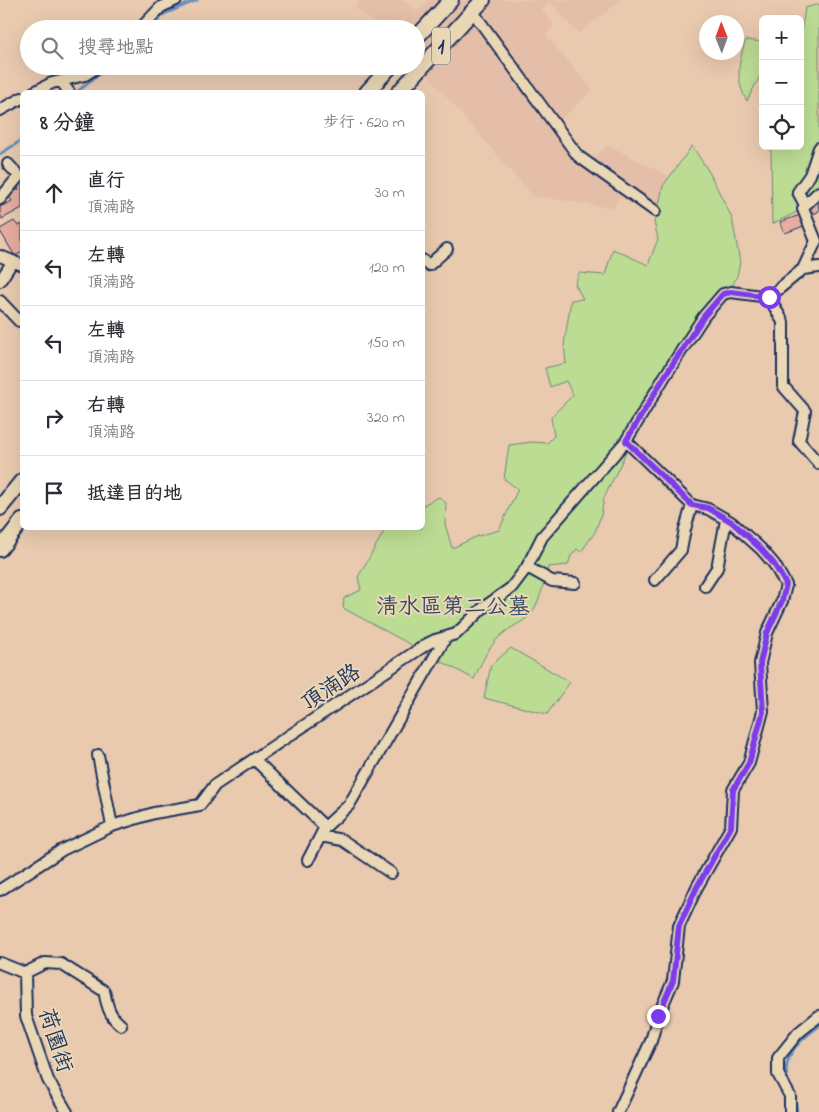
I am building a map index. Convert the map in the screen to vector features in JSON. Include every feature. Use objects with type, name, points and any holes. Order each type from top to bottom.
[{"type":"main road","name":"1","points":[[425,28],[451,0]]},
{"type":"main road","name":"1","points":[[425,64],[483,0]]},
{"type":"main road","points":[[369,90],[383,75]]},
{"type":"main road","name":"1","points":[[401,90],[415,75]]},
{"type":"main road","points":[[0,508],[20,483]]},
{"type":"main road","points":[[0,549],[20,523]]},
{"type":"street","points":[[149,20],[161,7],[176,0]]},
{"type":"street","points":[[473,12],[578,156],[655,211]]},
{"type":"street","points":[[38,90],[52,83],[85,75]]},
{"type":"street","points":[[61,81],[68,90]]},
{"type":"street","points":[[0,110],[20,99]]},
{"type":"street","points":[[805,205],[798,192],[810,175],[819,148]]},
{"type":"street","points":[[0,199],[19,176],[8,164]]},
{"type":"street","points":[[819,192],[805,205],[803,210],[816,241],[803,269],[769,297],[783,322],[783,386],[805,411],[798,441],[819,464]]},
{"type":"street","points":[[425,262],[429,265],[447,250]]},
{"type":"street","points":[[0,256],[18,263],[0,281]]},
{"type":"street","points":[[803,269],[819,267]]},
{"type":"street","name":"頂湳路","points":[[0,890],[62,850],[112,826],[154,813],[200,805],[215,785],[254,758],[427,644],[456,634],[483,608],[511,588],[527,567],[542,537],[626,441],[704,316],[723,294],[731,292],[769,297]]},
{"type":"street","points":[[0,301],[18,321]]},
{"type":"street","points":[[618,1112],[651,1041],[658,1016],[673,981],[679,926],[697,887],[731,827],[733,790],[749,763],[763,712],[760,663],[767,633],[782,601],[786,584],[774,564],[761,549],[732,522],[708,508],[692,505],[626,441]]},
{"type":"street","points":[[655,580],[681,550],[692,505]]},
{"type":"street","points":[[705,586],[717,568],[726,520]]},
{"type":"street","points":[[527,567],[552,581],[575,583]]},
{"type":"street","points":[[308,860],[323,832],[349,805],[446,637]]},
{"type":"street","points":[[98,754],[112,826]]},
{"type":"street","points":[[254,758],[323,832],[342,840],[391,873]]},
{"type":"street","points":[[0,963],[25,973],[45,963],[61,964],[104,991],[109,1011],[113,1019],[121,1025]]},
{"type":"street","name":"荷園街","points":[[25,973],[26,1016],[48,1080],[67,1112]]},
{"type":"street","points":[[790,1112],[790,1096],[778,1074],[778,1058],[798,1033],[819,1016]]},
{"type":"shaded area","points":[[360,0],[402,0],[418,11],[428,0],[621,0],[578,34],[550,2],[542,10],[554,25],[545,35],[593,90],[560,120],[580,149],[592,160],[608,145],[670,177],[663,186],[656,216],[623,193],[613,208],[533,196],[425,72],[425,20],[371,20],[354,7]]},
{"type":"green space","points":[[819,4],[819,185],[797,212],[772,224],[771,150],[804,150],[805,8]]},
{"type":"green space","points":[[746,40],[759,42],[759,78],[747,101],[739,78],[740,60],[744,60]]},
{"type":"green space","name":"清水區第二公墓","points":[[692,146],[709,172],[732,218],[740,262],[737,276],[731,288],[658,378],[604,498],[595,532],[581,552],[577,549],[571,556],[568,565],[548,567],[533,611],[527,618],[499,637],[486,654],[474,679],[343,608],[344,598],[361,590],[358,577],[385,530],[425,530],[425,504],[439,497],[446,503],[445,524],[452,548],[478,536],[499,530],[518,489],[504,479],[509,445],[532,442],[547,443],[554,436],[551,417],[573,395],[566,381],[550,387],[545,368],[566,363],[564,345],[571,300],[583,299],[575,284],[579,273],[605,275],[613,249],[648,265],[658,239],[654,222],[663,186]]},
{"type":"green space","points":[[511,648],[570,682],[547,714],[484,698],[491,665]]},
{"type":"building","points":[[20,183],[20,209],[2,219],[0,207],[12,201],[8,195],[19,189],[17,185]]},
{"type":"building","points":[[818,200],[819,211],[814,214],[809,207]]},
{"type":"building","points":[[800,215],[804,226],[785,233],[780,222]]},
{"type":"building","points":[[14,221],[18,226],[20,225],[20,253],[15,256],[0,229]]},
{"type":"waterway","points":[[158,20],[164,14],[197,0]]},
{"type":"waterway","points":[[79,90],[98,75]]},
{"type":"waterway","points":[[0,154],[20,141]]},
{"type":"waterway","points":[[792,1091],[787,1078],[786,1068],[788,1060],[801,1041],[819,1026]]},
{"type":"waterway","points":[[795,1097],[797,1112]]},
{"type":"route","points":[[658,1016],[673,981],[679,926],[697,887],[731,827],[733,790],[749,763],[763,712],[760,663],[767,633],[782,601],[786,584],[774,564],[761,549],[732,522],[708,508],[692,505],[626,441],[704,316],[723,294],[731,292],[769,297]]}]
